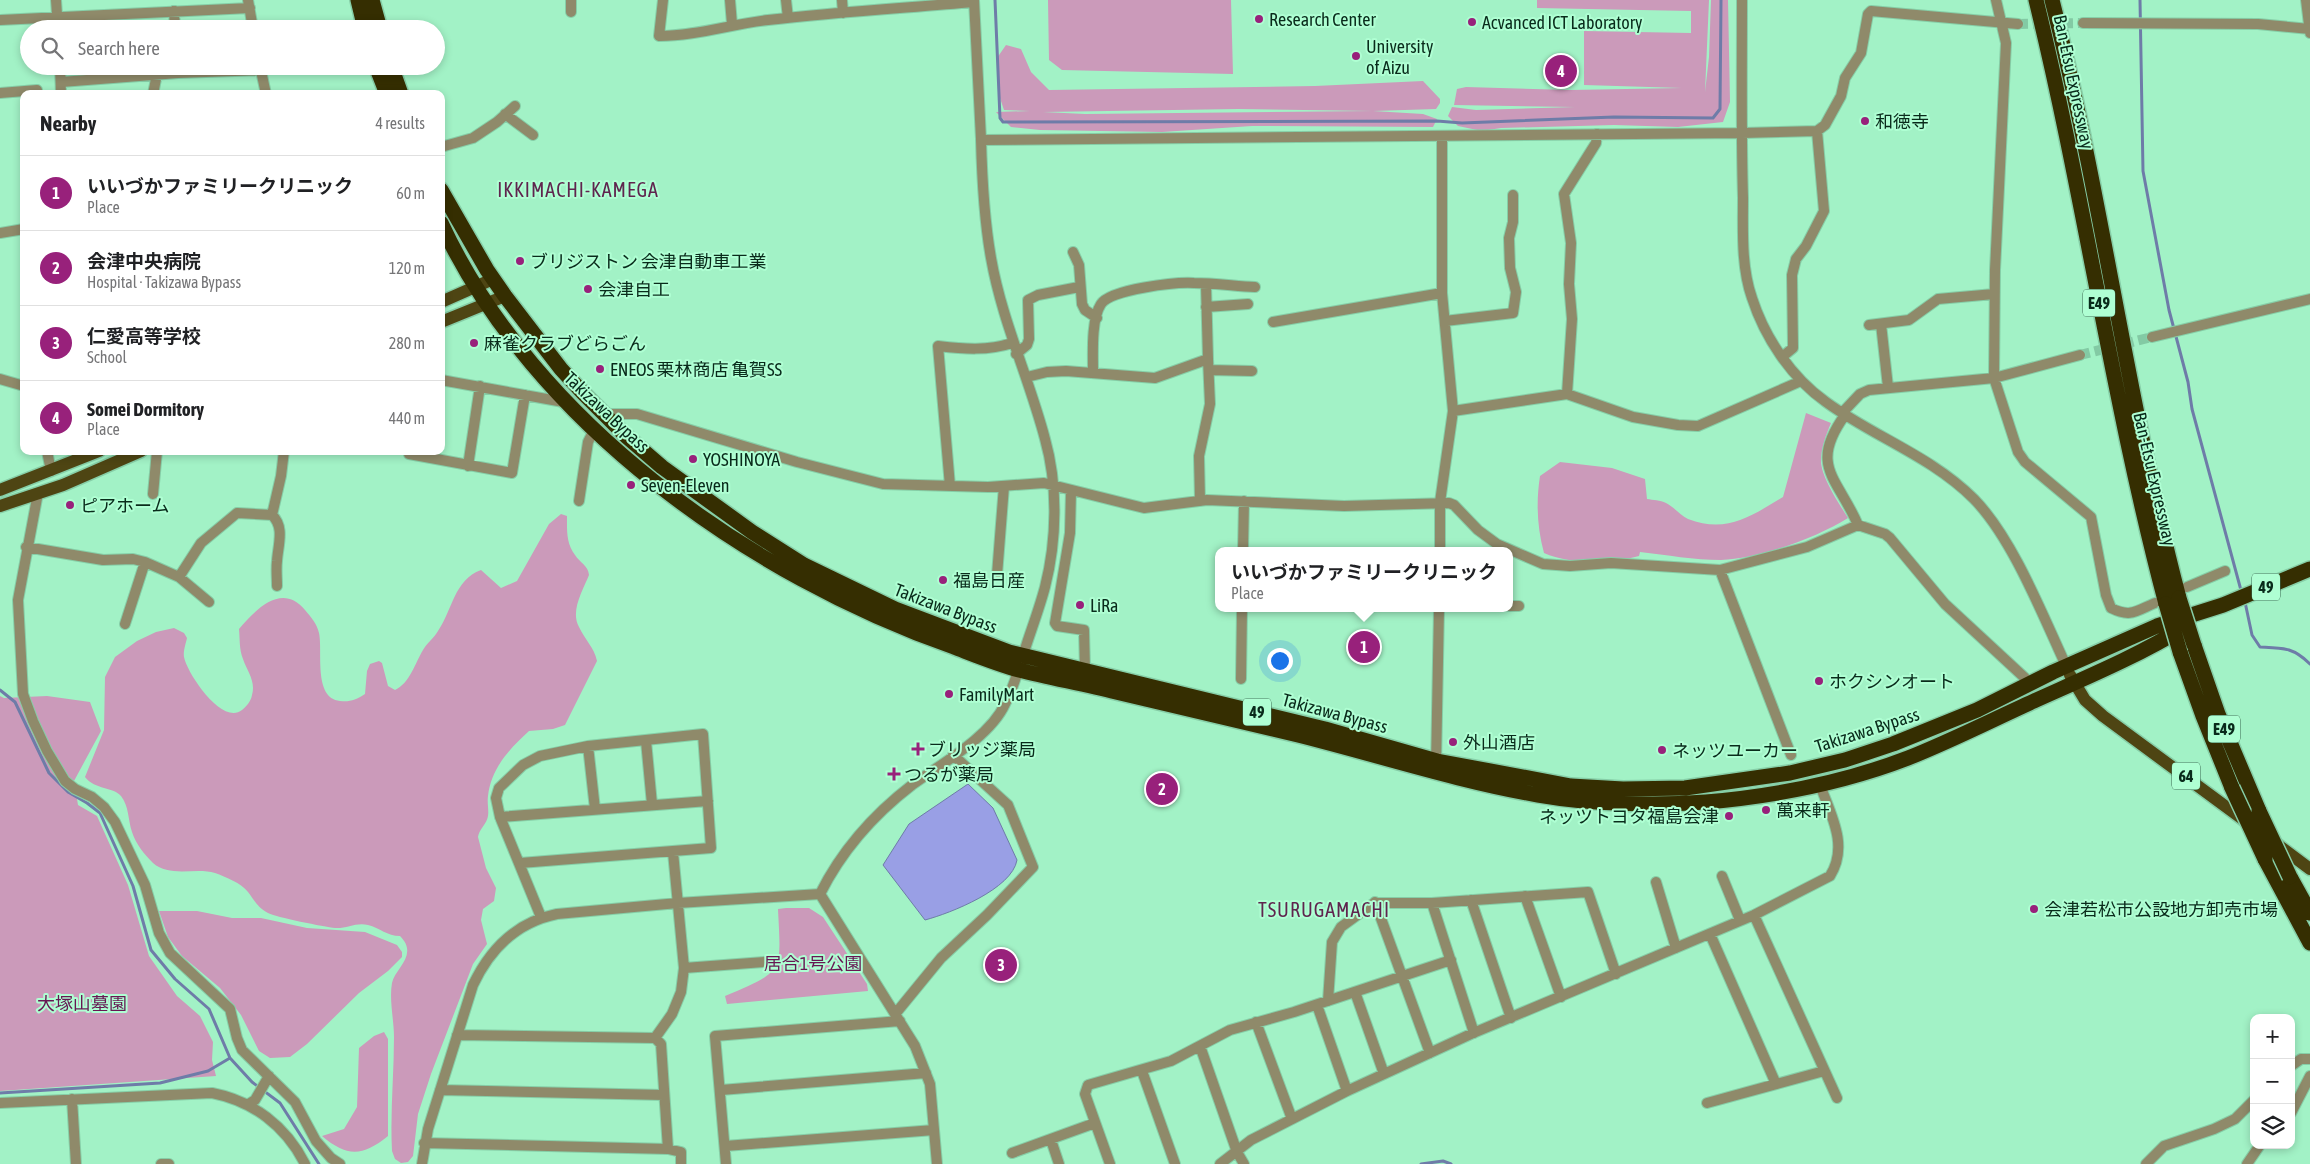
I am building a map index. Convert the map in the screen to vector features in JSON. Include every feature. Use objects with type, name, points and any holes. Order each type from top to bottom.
[{"type":"highway","points":[[358,0],[363,20]]},
{"type":"highway","points":[[372,0],[378,20]]},
{"type":"highway","name":"Ban-Etsu Expressway","points":[[2036,0],[2076,182],[2120,410],[2187,648],[2203,716],[2232,788],[2265,859],[2310,943]]},
{"type":"highway","name":"Ban-Etsu Expressway","points":[[2052,0],[2090,177],[2172,598]]},
{"type":"highway","points":[[379,75],[385,90]]},
{"type":"highway","points":[[394,75],[400,90]]},
{"type":"highway","name":"Takizawa Bypass","points":[[445,197],[493,279],[562,369],[633,442],[699,496],[804,565],[895,609],[1021,663],[1085,670],[1324,729],[1436,766],[1542,796],[1617,802],[1701,802],[1790,791],[1820,785],[1908,757],[2070,675]]},
{"type":"highway","name":"Takizawa Bypass","points":[[445,230],[487,303],[538,370],[594,430],[695,511],[773,564],[844,602],[891,624],[1021,663],[1209,713],[1436,766],[1571,786],[1623,789],[1685,788],[1790,773],[1846,760],[1894,744],[1977,710],[2168,638],[2222,604],[2310,569]]},
{"type":"highway","name":"Ban-Etsu Expressway","points":[[2187,648],[2218,714],[2258,811],[2310,913]]},
{"type":"main road","points":[[445,300],[493,279]]},
{"type":"main road","points":[[445,320],[505,296]]},
{"type":"main road","points":[[0,490],[90,455]]},
{"type":"main road","points":[[0,506],[70,482],[132,455]]},
{"type":"main road","name":"64","points":[[2070,675],[2085,700],[2103,716],[2310,869]]},
{"type":"street","points":[[56,0],[57,20]]},
{"type":"street","points":[[571,0],[571,12]]},
{"type":"street","points":[[663,0],[659,36],[674,36],[732,24],[843,13],[900,5],[974,1],[981,140],[990,256],[1012,343],[1027,377],[1046,441],[1052,485],[1053,530],[1048,574],[1021,663],[1005,706],[980,736],[910,786],[866,825],[832,870],[820,894]]},
{"type":"street","points":[[730,0],[732,24]]},
{"type":"street","points":[[786,0],[788,18]]},
{"type":"street","points":[[842,0],[843,13]]},
{"type":"street","points":[[1742,0],[1744,236],[1748,286],[1762,324],[1782,357],[1801,381],[1826,402],[1940,470],[1975,501],[2004,540],[2070,675]]},
{"type":"street","points":[[1996,0],[2006,43],[1994,294],[1994,378],[2018,452],[2024,462],[2091,517],[2106,595],[2112,608],[2125,614],[2132,614],[2172,598],[2225,571]]},
{"type":"street","points":[[2306,0],[2310,33]]},
{"type":"street","points":[[0,20],[174,11],[186,5],[249,4],[252,20]]},
{"type":"street","points":[[174,11],[174,20]]},
{"type":"street","points":[[981,140],[1742,134],[1817,131],[1825,126],[1841,96],[1845,78],[1861,53],[1868,14],[1871,11],[2018,24]]},
{"type":"street","points":[[2084,23],[2258,24],[2310,29]]},
{"type":"street","points":[[61,75],[61,90]]},
{"type":"street","points":[[61,82],[145,75]]},
{"type":"street","points":[[154,90],[157,75]]},
{"type":"street","points":[[262,75],[265,90]]},
{"type":"street","points":[[0,93],[20,91]]},
{"type":"street","points":[[445,146],[473,138],[515,106]]},
{"type":"street","points":[[506,114],[533,135]]},
{"type":"street","points":[[1782,357],[1793,348],[1792,275],[1796,259],[1806,246],[1824,211],[1817,131]]},
{"type":"street","points":[[1566,394],[1572,318],[1568,284],[1571,243],[1564,194],[1596,143],[1597,134]]},
{"type":"street","points":[[1440,547],[1440,502],[1453,411],[1442,294],[1442,136]]},
{"type":"street","points":[[1445,321],[1513,313],[1516,292],[1510,268],[1509,238],[1513,222],[1513,195]]},
{"type":"street","points":[[0,233],[20,230]]},
{"type":"street","points":[[1073,252],[1079,265],[1079,287],[1085,310],[1097,318]]},
{"type":"street","points":[[1093,372],[1094,332],[1101,304],[1116,294],[1176,284],[1196,283],[1255,287]]},
{"type":"street","points":[[1200,501],[1199,456],[1210,404],[1206,285]]},
{"type":"street","points":[[1016,354],[1027,345],[1029,339],[1028,300],[1038,295],[1079,287]]},
{"type":"street","points":[[1273,322],[1442,294]]},
{"type":"street","points":[[1870,325],[1908,320],[1938,299],[1994,294]]},
{"type":"street","points":[[2152,336],[2310,299]]},
{"type":"street","points":[[1206,307],[1248,304]]},
{"type":"street","points":[[1881,324],[1888,388]]},
{"type":"street","points":[[950,486],[938,346],[980,349],[997,348],[1012,343]]},
{"type":"street","points":[[1858,525],[1830,476],[1827,466],[1831,437],[1844,414],[1860,394],[1869,390],[1994,378],[2080,355]]},
{"type":"street","points":[[1027,377],[1047,372],[1093,372],[1155,378],[1208,365],[1252,370]]},
{"type":"street","points":[[0,379],[20,385]]},
{"type":"street","points":[[445,381],[568,403]]},
{"type":"street","points":[[1453,411],[1566,394],[1632,417],[1678,426],[1698,426],[1801,381]]},
{"type":"street","points":[[468,466],[480,386]]},
{"type":"street","points":[[414,455],[512,473],[525,394]]},
{"type":"street","points":[[604,414],[637,414],[798,462],[883,484],[1004,486],[1044,483],[1144,508],[1200,501],[1244,501],[1344,506],[1440,502],[1454,505],[1478,530],[1504,547]]},
{"type":"street","points":[[579,501],[588,442],[594,430]]},
{"type":"street","points":[[48,455],[51,471]]},
{"type":"street","points":[[153,494],[157,455]]},
{"type":"street","points":[[272,515],[284,455]]},
{"type":"street","points":[[998,575],[1004,486]]},
{"type":"street","points":[[1071,490],[1070,533],[1055,623],[1057,626],[1084,630],[1085,670]]},
{"type":"street","points":[[38,493],[26,547],[18,600],[18,629],[23,694],[32,721],[65,781],[75,789],[92,797],[104,807],[115,822],[145,885],[159,932],[170,953],[230,1009],[242,1050],[295,1102],[323,1150],[340,1164]]},
{"type":"street","points":[[1243,547],[1244,501]]},
{"type":"street","points":[[179,577],[201,543],[236,513],[272,515],[278,520],[280,533],[276,562],[277,586]]},
{"type":"street","points":[[1513,551],[1543,564],[1570,566],[1611,563],[1720,570],[1807,547],[1858,525],[1885,534],[1890,538],[1945,604],[2025,678]]},
{"type":"street","points":[[26,547],[103,560],[133,559],[145,562],[179,577],[208,602]]},
{"type":"street","points":[[125,624],[145,562]]},
{"type":"street","points":[[1720,570],[1791,755]]},
{"type":"street","points":[[1240,679],[1242,612]]},
{"type":"street","points":[[1436,766],[1439,612]]},
{"type":"street","points":[[520,863],[711,848],[703,734],[588,746],[540,756],[522,765],[500,788],[496,798],[500,817],[541,917]]},
{"type":"street","points":[[646,741],[652,804]]},
{"type":"street","points":[[588,746],[595,809]]},
{"type":"street","points":[[726,1164],[715,1036],[898,1017],[941,958],[988,915],[1033,867],[1008,805],[954,755]]},
{"type":"street","points":[[1220,1164],[1251,1140],[1347,1091],[1474,1033],[1754,915],[1830,876],[1840,853],[1839,838],[1820,785]]},
{"type":"street","points":[[500,817],[708,801]]},
{"type":"street","points":[[655,1038],[672,1014],[681,992],[684,968],[673,852]]},
{"type":"street","points":[[1722,876],[1740,920]]},
{"type":"street","points":[[1656,882],[1676,948]]},
{"type":"street","points":[[1328,1001],[1332,942],[1336,934],[1365,907],[1375,902],[1432,903],[1588,892],[1616,974]]},
{"type":"street","points":[[422,1164],[424,1143],[473,985],[483,964],[502,942],[541,917],[678,903],[820,894]]},
{"type":"street","points":[[820,894],[915,1046],[926,1073],[932,1102],[937,1164]]},
{"type":"street","points":[[1525,896],[1561,997]]},
{"type":"street","points":[[1471,900],[1511,1018]]},
{"type":"street","points":[[1375,902],[1430,1053]]},
{"type":"street","points":[[1432,903],[1474,1033]]},
{"type":"street","points":[[1754,915],[1836,1098]]},
{"type":"street","points":[[1710,934],[1776,1084]]},
{"type":"street","points":[[1110,1164],[1085,1094],[1088,1085],[1172,1061],[1230,1030],[1317,1005],[1451,960]]},
{"type":"street","points":[[684,968],[777,962]]},
{"type":"street","points":[[1355,992],[1384,1074]]},
{"type":"street","points":[[1317,1005],[1347,1091]]},
{"type":"street","points":[[1256,1022],[1292,1119]]},
{"type":"street","points":[[457,1035],[655,1038],[661,1044],[668,1149]]},
{"type":"street","points":[[1200,1046],[1237,1152],[1244,1164]]},
{"type":"street","points":[[2295,1063],[2301,1059],[2310,1059]]},
{"type":"street","points":[[1142,1071],[1175,1164]]},
{"type":"street","points":[[1707,1103],[1824,1071]]},
{"type":"street","points":[[721,1090],[926,1073]]},
{"type":"street","points":[[251,1102],[269,1076]]},
{"type":"street","points":[[2295,1105],[2310,1076]]},
{"type":"street","points":[[440,1090],[664,1095]]},
{"type":"street","points":[[0,1103],[202,1092],[230,1096],[251,1102],[276,1123],[291,1140],[305,1164]]},
{"type":"street","points":[[72,1099],[76,1164]]},
{"type":"street","points":[[2146,1164],[2164,1146],[2214,1129],[2236,1118],[2250,1104]]},
{"type":"street","points":[[1012,1153],[1095,1123]]},
{"type":"street","points":[[725,1146],[934,1130]]},
{"type":"street","points":[[1051,1140],[1059,1164]]},
{"type":"street","points":[[424,1143],[668,1149],[681,1152],[681,1164]]},
{"type":"street","points":[[2247,1164],[2257,1149]]},
{"type":"street","points":[[161,1164],[169,1164]]},
{"type":"green space","points":[[1048,0],[1231,0],[1233,74],[1062,70],[1049,60]]},
{"type":"green space","points":[[1537,0],[1709,0],[1705,92],[1709,57],[1711,0],[1728,0],[1730,102],[1723,122],[1678,127],[1614,125],[1501,128],[1482,131],[1458,126],[1448,116],[1452,107],[1476,110],[1575,107],[1454,105],[1457,89],[1466,87],[1570,90],[1682,88],[1584,85],[1584,31],[1691,33],[1691,11],[1537,8]]},
{"type":"green space","points":[[1006,45],[1021,49],[1031,72],[1049,90],[1315,86],[1423,81],[1440,99],[1440,103],[1436,109],[1373,111],[1423,114],[1437,119],[1433,127],[1252,126],[1162,132],[1040,130],[1011,127],[996,112],[1030,111],[1004,110],[999,95],[997,58]],"holes":[[[1238,109],[1373,111],[1085,114],[1043,112]]]},
{"type":"green space","points":[[1806,413],[1831,423],[1821,456],[1822,468],[1832,491],[1848,518],[1835,526],[1804,540],[1769,552],[1736,559],[1701,559],[1640,552],[1639,556],[1628,559],[1591,562],[1566,560],[1544,553],[1538,515],[1540,476],[1560,462],[1612,468],[1645,479],[1647,499],[1666,503],[1688,519],[1715,525],[1727,524],[1760,511],[1783,497]]},
{"type":"green space","points":[[561,514],[567,516],[570,546],[577,558],[585,566],[589,575],[578,601],[576,614],[579,627],[594,652],[597,661],[565,725],[553,729],[529,731],[508,752],[493,777],[488,796],[487,819],[478,837],[486,868],[496,888],[494,901],[483,909],[481,920],[487,944],[473,964],[431,1074],[418,1114],[413,1156],[408,1162],[401,1163],[395,1159],[392,1151],[391,1122],[394,1037],[391,996],[394,977],[407,955],[405,943],[400,936],[391,935],[368,925],[359,924],[335,928],[272,915],[264,911],[241,886],[224,876],[208,871],[167,870],[153,863],[141,849],[134,836],[127,809],[121,796],[114,791],[94,784],[85,777],[104,730],[105,677],[115,657],[137,641],[156,632],[174,628],[184,633],[187,638],[184,657],[198,685],[207,696],[225,711],[234,713],[242,710],[251,699],[253,685],[240,648],[239,629],[261,607],[278,598],[287,598],[296,602],[305,610],[317,627],[323,683],[326,692],[332,698],[347,701],[365,694],[367,671],[370,664],[379,661],[382,663],[388,686],[395,690],[405,683],[426,645],[436,634],[459,588],[465,581],[481,570],[501,588],[517,581],[549,524]]},
{"type":"green space","name":"大塚山墓園","points":[[0,696],[4,698],[47,696],[90,702],[101,731],[74,781],[78,805],[97,816],[128,885],[149,956],[177,996],[200,1016],[213,1042],[212,1060],[216,1076],[0,1091]]},
{"type":"green space","name":"居合1号公園","points":[[809,908],[823,917],[867,984],[868,991],[727,1004],[725,996],[759,981],[775,967],[779,946],[778,909]]},
{"type":"green space","points":[[159,911],[197,911],[232,918],[261,918],[307,928],[365,932],[397,945],[402,952],[402,957],[388,971],[359,993],[307,1044],[290,1057],[270,1058],[259,1051],[241,1015],[220,988],[182,956],[168,937]]},
{"type":"green space","points":[[384,1032],[388,1039],[388,1136],[379,1143],[362,1151],[347,1151],[339,1148],[322,1136],[344,1129],[357,1107],[359,1048],[374,1036]]},
{"type":"water","points":[[968,784],[993,808],[1017,860],[1013,871],[993,890],[964,906],[925,920],[883,865],[909,824]]},
{"type":"waterway","points":[[995,0],[1000,118],[1003,122],[1437,121],[1462,123],[1614,117],[1713,118],[1720,109],[1721,0]]},
{"type":"waterway","points":[[2140,0],[2143,171],[2169,310],[2188,382],[2192,409],[2242,594]]},
{"type":"waterway","points":[[2245,602],[2252,635],[2260,647],[2293,651],[2310,664]]},
{"type":"waterway","points":[[0,690],[15,702],[49,773],[68,792],[100,813],[133,886],[151,950],[175,979],[209,1009],[230,1058],[252,1082],[280,1103],[319,1164]]},
{"type":"waterway","points":[[0,1093],[160,1083],[208,1071],[230,1058]]},
{"type":"waterway","points":[[1421,1164],[1443,1161],[1451,1164]]},
{"type":"tunnel","points":[[2018,24],[2083,23]]},
{"type":"tunnel","points":[[2080,355],[2152,337]]},
{"type":"place","name":"Research Center","points":[[1259,19]]},
{"type":"place","name":"Acvanced ICT Laboratory","points":[[1472,22]]},
{"type":"place","name":"University of Aizu","points":[[1356,56]]},
{"type":"place","name":"Somei Dormitory","points":[[1561,71]]},
{"type":"place","name":"和徳寺","points":[[1865,121]]},
{"type":"place","name":"ブリジストン 会津自動車工業","points":[[520,261]]},
{"type":"place","name":"会津自工","points":[[588,289]]},
{"type":"place","name":"麻雀クラブどらごん","points":[[474,343]]},
{"type":"place","name":"ENEOS 栗林商店 亀賀SS","points":[[600,369]]},
{"type":"place","name":"YOSHINOYA","points":[[693,459]]},
{"type":"place","name":"Seven-Eleven","points":[[631,485]]},
{"type":"place","name":"ピアホーム","points":[[70,505]]},
{"type":"place","name":"福島日産","points":[[943,580]]},
{"type":"place","name":"LiRa","points":[[1080,605]]},
{"type":"place","name":"いいづかファミリークリニック","points":[[1364,647]]},
{"type":"place","name":"ホクシンオート","points":[[1819,681]]},
{"type":"place","name":"FamilyMart","points":[[949,694]]},
{"type":"place","name":"外山酒店","points":[[1453,742]]},
{"type":"place","name":"ブリッジ薬局","points":[[918,749]]},
{"type":"place","name":"ネッツユーカー","points":[[1662,750]]},
{"type":"place","name":"つるが薬局","points":[[894,774]]},
{"type":"place","name":"会津中央病院","points":[[1162,789]]},
{"type":"place","name":"萬来軒","points":[[1766,810]]},
{"type":"place","name":"ネッツトヨタ福島会津","points":[[1729,816]]},
{"type":"place","name":"会津若松市公設地方卸売市場","points":[[2034,909]]},
{"type":"place","name":"仁愛高等学校","points":[[1001,965]]},
{"type":"district","name":"IKKIMACHI-KAMEGA","points":[[578,189]]},
{"type":"district","name":"TSURUGAMACHI","points":[[1324,909]]}]
